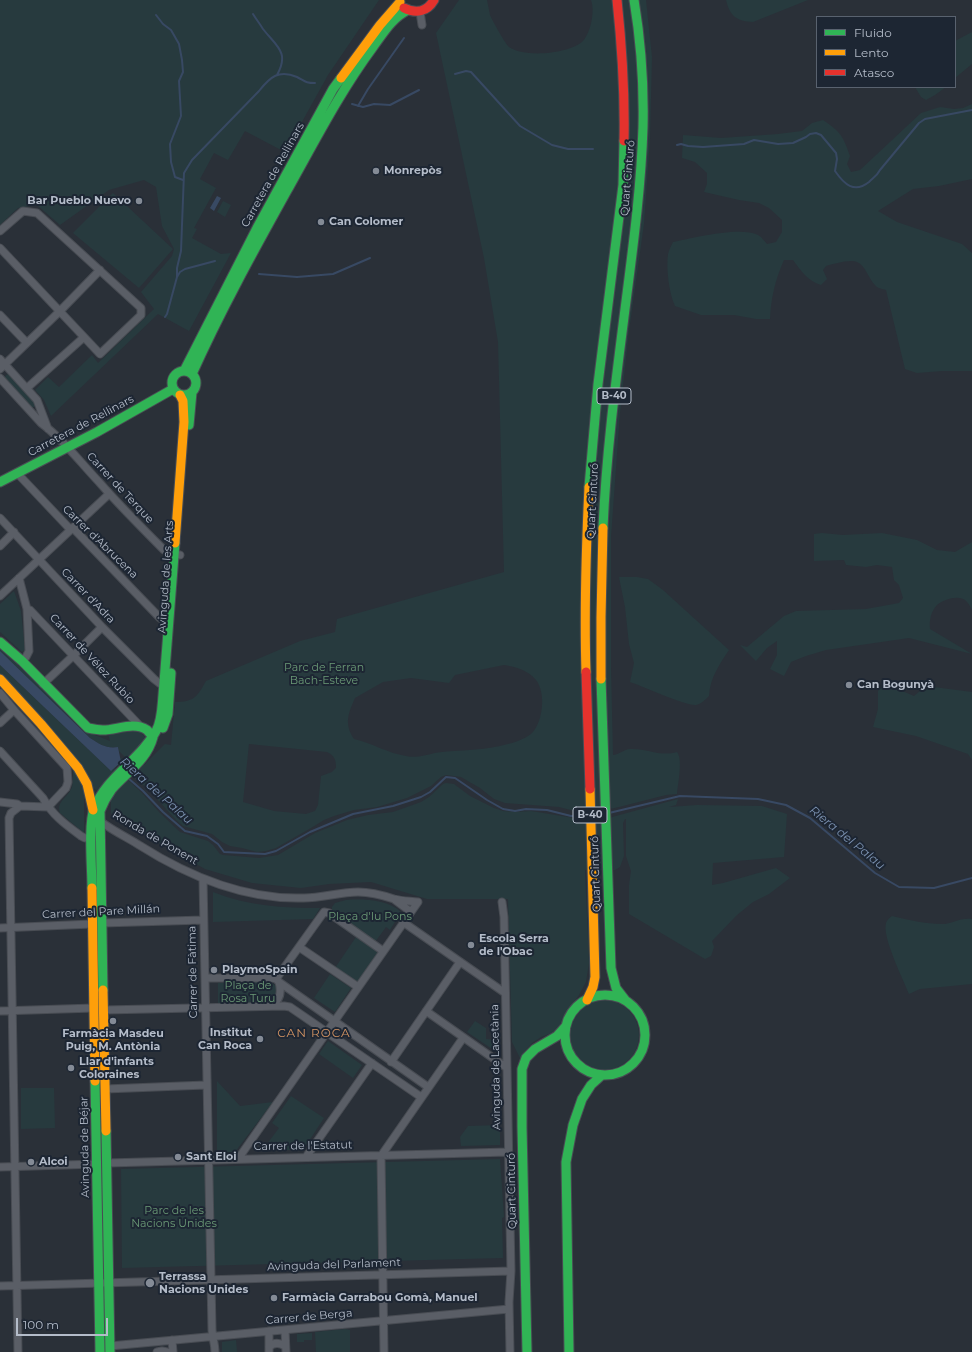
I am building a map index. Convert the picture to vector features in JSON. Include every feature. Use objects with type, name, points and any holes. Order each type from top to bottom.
[{"type":"main road","points":[[400,1],[408,10],[420,12],[429,7],[434,0]]},
{"type":"main road","name":"Carretera de Rellinars","points":[[188,373],[257,228],[333,90],[380,25],[400,1]]},
{"type":"main road","name":"Quart Cinturó","points":[[626,1001],[616,988],[611,968],[604,754],[602,599],[604,499],[611,417],[639,194],[644,125],[642,39],[637,1]]},
{"type":"main road","name":"Quart Cinturó","points":[[587,1000],[593,986],[594,977],[584,632],[587,511],[598,384],[623,185],[625,140],[624,79],[615,3]]},
{"type":"main road","name":"Carretera de Rellinars","points":[[188,373],[203,349],[245,265],[333,106],[352,75],[384,32],[398,15],[408,10]]},
{"type":"main road","points":[[188,373],[196,383],[192,392],[186,395],[176,392],[171,384],[172,378],[176,374],[188,373]]},
{"type":"main road","name":"Carretera de Rellinars","points":[[0,482],[176,392]]},
{"type":"main road","name":"Avinguda de les Arts","points":[[138,759],[156,742],[168,714],[184,422],[183,401],[176,392]]},
{"type":"main road","name":"Avinguda de les Arts","points":[[138,759],[147,731],[157,730],[160,720],[168,624],[177,555],[192,392]]},
{"type":"main road","points":[[0,642],[22,661],[88,728],[94,731],[147,731]]},
{"type":"main road","name":"Ronda de Ponent","points":[[0,680],[41,724],[78,768],[87,784],[93,810]]},
{"type":"main road","points":[[108,789],[138,759]]},
{"type":"main road","name":"Avinguda de Béjar","points":[[102,1163],[105,1089],[104,1010],[89,840],[93,810],[100,795],[108,789]]},
{"type":"main road","name":"Avinguda de Béjar","points":[[108,789],[100,811],[101,880],[97,924],[94,1008],[102,1163],[104,1283],[110,1349]]},
{"type":"main road","name":"Avinguda de Béjar","points":[[89,840],[96,851],[97,866],[101,880]]},
{"type":"main road","points":[[596,996],[610,996],[626,1001],[635,1008],[642,1021],[645,1032],[643,1047],[636,1060],[628,1068],[614,1074],[602,1075],[588,1071],[581,1067],[573,1059],[566,1045],[566,1026],[570,1017],[575,1010],[587,1000],[596,996]]},
{"type":"main road","name":"Quart Cinturó","points":[[527,1352],[522,1069],[526,1058],[532,1052],[557,1036],[566,1026]]},
{"type":"main road","points":[[569,1352],[566,1162],[573,1125],[582,1099],[591,1085],[602,1075]]},
{"type":"main road","name":"Avinguda de Béjar","points":[[100,1352],[104,1283]]},
{"type":"street","points":[[420,12],[422,25]]},
{"type":"street","points":[[0,231],[23,211],[37,213],[141,308],[141,315],[100,354],[83,338],[60,311],[0,248]]},
{"type":"street","points":[[2,363],[60,311],[100,270]]},
{"type":"street","points":[[0,315],[26,342]]},
{"type":"street","points":[[27,388],[83,338]]},
{"type":"street","name":"Carrer de Terque","points":[[2,363],[37,400],[48,429]]},
{"type":"street","name":"Carrer de Terque","points":[[0,378],[41,424],[67,448],[109,494],[164,550],[177,555]]},
{"type":"street","points":[[29,410],[36,410],[39,405]]},
{"type":"street","name":"Carrer d'Abrucena","points":[[17,473],[69,528],[73,528],[160,618],[168,624]]},
{"type":"street","points":[[0,596],[109,494]]},
{"type":"street","name":"Carrer d'Adra","points":[[0,518],[102,627],[154,679],[163,686]]},
{"type":"street","points":[[0,546],[14,532]]},
{"type":"street","points":[[20,578],[27,609],[29,651],[22,661]]},
{"type":"street","name":"Carrer de Vélez Rubio","points":[[27,609],[30,610],[147,731]]},
{"type":"street","points":[[43,684],[102,627]]},
{"type":"street","points":[[0,693],[67,768],[68,773],[66,788],[52,805],[48,807],[0,804]]},
{"type":"street","points":[[0,723],[14,710]]},
{"type":"street","points":[[0,751],[43,798],[48,807],[58,818],[89,840]]},
{"type":"street","points":[[0,804],[5,809],[9,818],[18,1352]]},
{"type":"street","points":[[9,818],[11,813],[20,806]]},
{"type":"street","name":"Ronda de Ponent","points":[[93,810],[100,820],[164,859],[203,879],[247,893],[269,896],[312,898],[358,892],[380,894],[393,898],[418,902],[411,912],[393,898]]},
{"type":"street","name":"Carrer de Fàtima","points":[[203,879],[212,1336],[215,1343],[215,1352]]},
{"type":"street","name":"Avinguda de Lacetània","points":[[502,902],[511,1271],[509,1309],[510,1352]]},
{"type":"street","points":[[238,1159],[411,912]]},
{"type":"street","points":[[270,1006],[279,998],[281,991],[278,981],[322,913],[329,913],[383,951]]},
{"type":"street","name":"Carrer del Pare Millán","points":[[0,928],[204,920]]},
{"type":"street","points":[[403,922],[505,992]]},
{"type":"street","points":[[299,947],[358,987]]},
{"type":"street","points":[[391,1062],[460,962]]},
{"type":"street","points":[[205,978],[272,978],[428,1087]]},
{"type":"street","points":[[104,1010],[205,1007],[290,1007],[421,1097]]},
{"type":"street","points":[[0,1011],[94,1008]]},
{"type":"street","points":[[426,1011],[462,1038],[507,1068]]},
{"type":"street","points":[[384,1352],[380,1156],[462,1038]]},
{"type":"street","points":[[306,1158],[372,1063]]},
{"type":"street","points":[[105,1089],[206,1086]]},
{"type":"street","name":"Carrer de l'Estatut","points":[[0,1167],[508,1152]]},
{"type":"street","name":"Avinguda del Parlament","points":[[0,1286],[511,1271]]},
{"type":"street","name":"Carrer de Berga","points":[[110,1349],[172,1340],[509,1309]]},
{"type":"street","points":[[285,1330],[286,1349]]},
{"type":"street","points":[[269,1331],[269,1349]]},
{"type":"street","points":[[172,1340],[172,1352]]},
{"type":"street","points":[[153,1342],[153,1352]]},
{"type":"street","points":[[269,1349],[272,1344],[277,1343],[286,1349]]},
{"type":"street","points":[[157,1352],[167,1352]]},
{"type":"green space","points":[[0,0],[379,0],[328,75],[288,147],[284,145],[281,150],[245,131],[228,160],[214,153],[200,179],[216,188],[194,228],[197,229],[192,238],[221,254],[231,253],[189,331],[158,314],[51,416],[44,400],[35,390],[48,377],[59,387],[92,355],[98,363],[154,309],[141,292],[172,256],[174,249],[162,226],[156,187],[144,180],[109,190],[60,225],[37,205],[18,208],[0,225]]},
{"type":"green space","name":"Parc de Ferran Bach-Esteve","points":[[459,0],[487,0],[491,18],[509,47],[525,53],[558,52],[577,45],[586,37],[590,27],[593,10],[591,0],[646,0],[652,57],[650,139],[644,224],[629,331],[620,413],[611,537],[611,668],[613,755],[630,749],[665,754],[677,752],[679,755],[680,766],[677,794],[666,795],[586,814],[559,807],[505,803],[494,799],[480,788],[461,777],[446,775],[441,777],[431,786],[407,798],[377,807],[354,810],[324,820],[276,848],[257,852],[230,846],[212,834],[183,826],[147,788],[118,765],[121,762],[120,758],[144,765],[165,744],[171,745],[175,702],[187,701],[194,698],[206,681],[300,641],[335,632],[337,619],[504,572],[498,342],[484,258],[436,33]],"holes":[[[504,665],[526,671],[536,680],[541,692],[542,706],[539,721],[533,732],[521,740],[492,748],[442,752],[410,757],[392,753],[354,739],[351,734],[348,719],[350,709],[355,698],[383,682],[411,678],[449,683],[455,675]],[[249,744],[327,752],[332,755],[335,760],[336,768],[332,772],[321,776],[318,805],[315,811],[306,814],[274,811],[243,802]]]},
{"type":"green space","points":[[726,0],[808,0],[753,22],[735,17],[732,14]]},
{"type":"green space","points":[[972,32],[972,64],[956,77],[956,40]]},
{"type":"green space","points":[[916,88],[945,88],[926,100],[921,97]]},
{"type":"green space","points":[[972,104],[972,179],[939,186],[913,189],[878,211],[897,222],[962,244],[972,253],[972,371],[917,373],[905,369],[886,290],[876,286],[863,266],[854,261],[826,266],[823,270],[827,279],[821,285],[802,272],[793,260],[784,260],[774,289],[770,319],[756,319],[734,315],[701,315],[675,306],[668,281],[667,267],[668,254],[673,242],[728,232],[740,232],[758,235],[767,244],[776,242],[782,232],[782,220],[769,208],[759,203],[704,192],[707,184],[707,173],[695,162],[682,158],[683,135],[721,138],[778,134],[802,131],[812,123],[823,120],[841,135],[850,156],[847,164],[851,172],[860,170],[921,113],[940,107],[954,109],[963,108]]},
{"type":"green space","points":[[113,193],[173,249],[139,288],[73,233]]},
{"type":"green space","points":[[223,201],[231,205],[225,217],[217,212]]},
{"type":"green space","points":[[10,372],[35,400],[36,406],[31,408],[3,378]]},
{"type":"green space","points":[[822,533],[843,535],[882,533],[917,540],[937,550],[955,552],[972,542],[972,610],[967,602],[961,598],[952,598],[944,601],[937,605],[933,610],[930,619],[930,629],[972,654],[909,638],[826,650],[806,656],[791,662],[784,676],[770,669],[777,655],[777,641],[767,648],[756,661],[740,645],[747,647],[784,616],[796,611],[866,609],[899,603],[903,598],[899,585],[894,580],[892,567],[877,565],[866,567],[846,565],[844,560],[814,561],[814,534]]},
{"type":"green space","points":[[619,577],[637,577],[648,579],[663,590],[729,650],[713,677],[709,696],[701,703],[696,705],[683,702],[630,682],[634,663],[629,644],[625,607]]},
{"type":"green space","points":[[14,591],[21,611],[25,650],[22,652],[0,632],[0,604]]},
{"type":"green space","points":[[0,648],[90,733],[110,741],[108,734],[138,730],[146,738],[132,754],[126,758],[119,751],[118,747],[107,747],[93,740],[9,660],[0,651]]},
{"type":"green space","points":[[0,665],[111,771],[115,768],[142,793],[180,832],[208,841],[220,854],[223,855],[259,858],[278,855],[315,833],[347,820],[368,815],[393,812],[421,802],[446,783],[454,784],[470,796],[503,811],[531,811],[580,819],[605,819],[678,799],[676,805],[669,807],[697,805],[762,806],[787,814],[784,857],[713,863],[712,885],[776,868],[790,878],[769,894],[753,902],[737,915],[712,941],[714,947],[711,956],[705,959],[629,914],[629,885],[631,871],[626,856],[625,819],[623,823],[624,856],[620,867],[615,870],[585,870],[589,963],[586,982],[579,995],[565,1014],[560,1025],[552,1033],[541,1037],[532,1043],[525,1051],[521,1060],[512,1042],[508,899],[427,899],[371,882],[329,884],[301,888],[252,883],[205,869],[116,819],[111,813],[111,800],[92,787],[83,768],[0,675]]},
{"type":"green space","points":[[888,685],[914,696],[926,686],[972,692],[972,760],[968,754],[916,736],[873,727],[878,709],[878,691]]},
{"type":"green space","points":[[73,768],[78,771],[88,797],[84,797],[84,833],[60,813],[59,809],[61,802],[72,787]]},
{"type":"green space","points":[[213,892],[226,897],[252,903],[320,908],[313,919],[213,922]]},
{"type":"green space","name":"Plaça d'Iu Pons","points":[[346,900],[382,902],[389,904],[401,912],[390,930],[386,927],[375,942],[332,911],[332,907],[335,903]]},
{"type":"green space","points":[[892,916],[917,922],[936,924],[946,924],[964,919],[972,919],[972,984],[920,989],[909,994],[887,938],[886,923]]},
{"type":"green space","points":[[356,937],[377,952],[377,955],[358,982],[335,968]]},
{"type":"green space","points":[[330,974],[351,988],[335,1012],[314,998]]},
{"type":"green space","name":"Plaça de Rosa Turu","points":[[269,981],[276,986],[277,992],[270,1003],[218,1004],[218,983]]},
{"type":"green space","points":[[604,1000],[617,1003],[629,1010],[636,1022],[639,1035],[636,1048],[629,1060],[617,1067],[604,1070],[591,1067],[579,1060],[572,1048],[569,1035],[572,1022],[579,1010],[591,1003]]},
{"type":"green space","points":[[475,1021],[486,1028],[486,1039],[498,1040],[498,1053],[467,1032]]},
{"type":"green space","points":[[328,1041],[362,1065],[353,1078],[319,1054]]},
{"type":"green space","points":[[217,1081],[240,1106],[273,1102],[235,1152],[217,1152]]},
{"type":"green space","points":[[21,1088],[54,1088],[55,1128],[21,1129]]},
{"type":"green space","points":[[291,1096],[324,1118],[303,1150],[267,1150],[267,1144],[279,1128],[272,1123]]},
{"type":"green space","points":[[500,1125],[500,1145],[461,1146],[460,1137],[468,1126]]},
{"type":"green space","name":"Parc de les Nacions Unides","points":[[500,1159],[504,1217],[502,1218],[503,1258],[122,1268],[121,1169]]},
{"type":"green space","points":[[345,1329],[350,1330],[350,1352],[316,1352],[315,1332]]},
{"type":"green space","points":[[312,1333],[312,1340],[297,1342],[297,1334]]},
{"type":"green space","points":[[236,1340],[237,1352],[222,1352],[222,1342]]},
{"type":"water","points":[[217,196],[221,198],[214,211],[210,208]]},
{"type":"water","name":"Riera del Palau","points":[[0,651],[90,738],[107,747],[118,747],[121,762],[111,771],[0,665]]},
{"type":"waterway","points":[[253,14],[263,29],[277,45],[282,55],[281,67],[277,75]]},
{"type":"waterway","points":[[156,15],[163,24],[171,30],[179,44],[182,60],[183,72],[179,81],[181,116],[170,144],[171,162],[175,177],[183,180]]},
{"type":"waterway","points":[[358,106],[368,89],[404,38]]},
{"type":"waterway","points":[[455,74],[466,71],[471,72],[520,126],[552,145],[568,149],[593,149]]},
{"type":"waterway","points":[[165,317],[177,277],[177,268],[181,251],[184,173],[192,160],[271,78],[280,74],[285,74],[297,77],[307,82],[315,83]]},
{"type":"waterway","points":[[352,104],[363,107],[374,104],[390,105],[419,90]]},
{"type":"waterway","points":[[677,145],[681,144],[703,147],[744,144],[754,140],[778,144],[793,143],[810,134],[816,133],[821,135],[836,153],[837,159],[835,171],[838,176],[850,186],[859,187],[864,186],[876,175],[919,123],[925,119],[972,110]]},
{"type":"waterway","points":[[259,274],[297,277],[333,274],[370,258]]},
{"type":"waterway","points":[[177,277],[180,272],[185,269],[215,261]]},
{"type":"waterway","name":"Riera del Palau","points":[[128,778],[185,831],[207,836],[218,844],[224,852],[265,854],[276,851],[310,832],[353,814],[393,806],[421,797],[430,792],[446,777],[455,778],[503,809],[515,811],[526,809],[547,810],[571,816],[587,815]]},
{"type":"waterway","name":"Riera del Palau","points":[[609,813],[680,796],[758,799],[786,805],[810,818],[875,873],[899,887],[934,888],[972,878]]},
{"type":"traffic: fast","points":[[603,528],[611,422],[636,222],[642,151],[642,79],[640,47],[634,0]]},
{"type":"traffic: fast","points":[[192,374],[241,275],[331,111],[351,79],[385,31],[397,17],[408,10]]},
{"type":"traffic: fast","points":[[184,371],[257,228],[333,89],[341,78]]},
{"type":"traffic: fast","points":[[589,487],[598,384],[623,185],[624,141]]},
{"type":"traffic: fast","points":[[184,371],[193,374],[196,383],[193,392],[184,395],[175,392],[172,383],[175,374],[184,371]]},
{"type":"traffic: fast","points":[[0,482],[97,432],[173,389]]},
{"type":"traffic: fast","points":[[189,425],[192,392]]},
{"type":"traffic: fast","points":[[92,888],[91,825],[94,809],[106,787],[149,741],[156,731],[161,718],[175,543]]},
{"type":"traffic: fast","points":[[0,642],[22,661],[88,728],[108,730],[137,726],[147,730],[153,737],[141,759],[112,789],[100,811],[103,990]]},
{"type":"traffic: fast","points":[[163,728],[168,714],[171,673]]},
{"type":"traffic: fast","points":[[601,679],[611,968],[616,988],[626,1001]]},
{"type":"traffic: fast","points":[[605,995],[620,998],[633,1007],[642,1020],[645,1035],[642,1050],[633,1063],[620,1072],[605,1075],[590,1072],[577,1063],[568,1050],[565,1035],[568,1020],[577,1007],[590,998],[605,995]]},
{"type":"traffic: fast","points":[[527,1352],[522,1069],[526,1058],[535,1049],[557,1036],[566,1026]]},
{"type":"traffic: fast","points":[[569,1352],[566,1162],[573,1125],[582,1099],[591,1085],[602,1075]]},
{"type":"traffic: fast","points":[[95,1081],[100,1352]]},
{"type":"traffic: fast","points":[[106,1131],[110,1352]]},
{"type":"traffic: slow","points":[[341,78],[380,25],[400,2]]},
{"type":"traffic: slow","points":[[175,543],[184,422],[183,401],[180,395]]},
{"type":"traffic: slow","points":[[586,672],[585,626],[589,487]]},
{"type":"traffic: slow","points":[[601,679],[603,528]]},
{"type":"traffic: slow","points":[[0,679],[78,768],[87,784],[93,810]]},
{"type":"traffic: slow","points":[[587,1000],[593,987],[595,977],[590,789]]},
{"type":"traffic: slow","points":[[92,888],[95,1081]]},
{"type":"traffic: slow","points":[[103,990],[106,1131]]},
{"type":"traffic: jam","points":[[404,8],[413,11],[421,11],[428,7],[434,0]]},
{"type":"traffic: jam","points":[[617,0],[623,70],[624,141]]},
{"type":"traffic: jam","points":[[586,672],[590,789]]},
{"type":"place","name":"Monrepòs","points":[[376,171]]},
{"type":"place","name":"Bar Pueblo Nuevo","points":[[139,201]]},
{"type":"place","name":"Can Colomer","points":[[321,222]]},
{"type":"place","name":"Can Bogunyà","points":[[849,685]]},
{"type":"place","name":"Escola Serra de l'Obac","points":[[471,945]]},
{"type":"place","name":"PlaymoSpain","points":[[214,970]]},
{"type":"place","name":"Farmàcia Masdeu Puig, M. Antònia","points":[[113,1021]]},
{"type":"place","name":"Institut Can Roca","points":[[260,1039]]},
{"type":"place","name":"Llar d'infants Coloraines","points":[[71,1068]]},
{"type":"place","name":"Sant Eloi","points":[[178,1157]]},
{"type":"place","name":"Alcoi","points":[[31,1162]]},
{"type":"place","name":"Terrassa Nacions Unides","points":[[150,1283]]},
{"type":"place","name":"Farmàcia Garrabou Gomà, Manuel","points":[[274,1298]]},
{"type":"district","name":"CAN ROCA","points":[[314,1033]]}]
